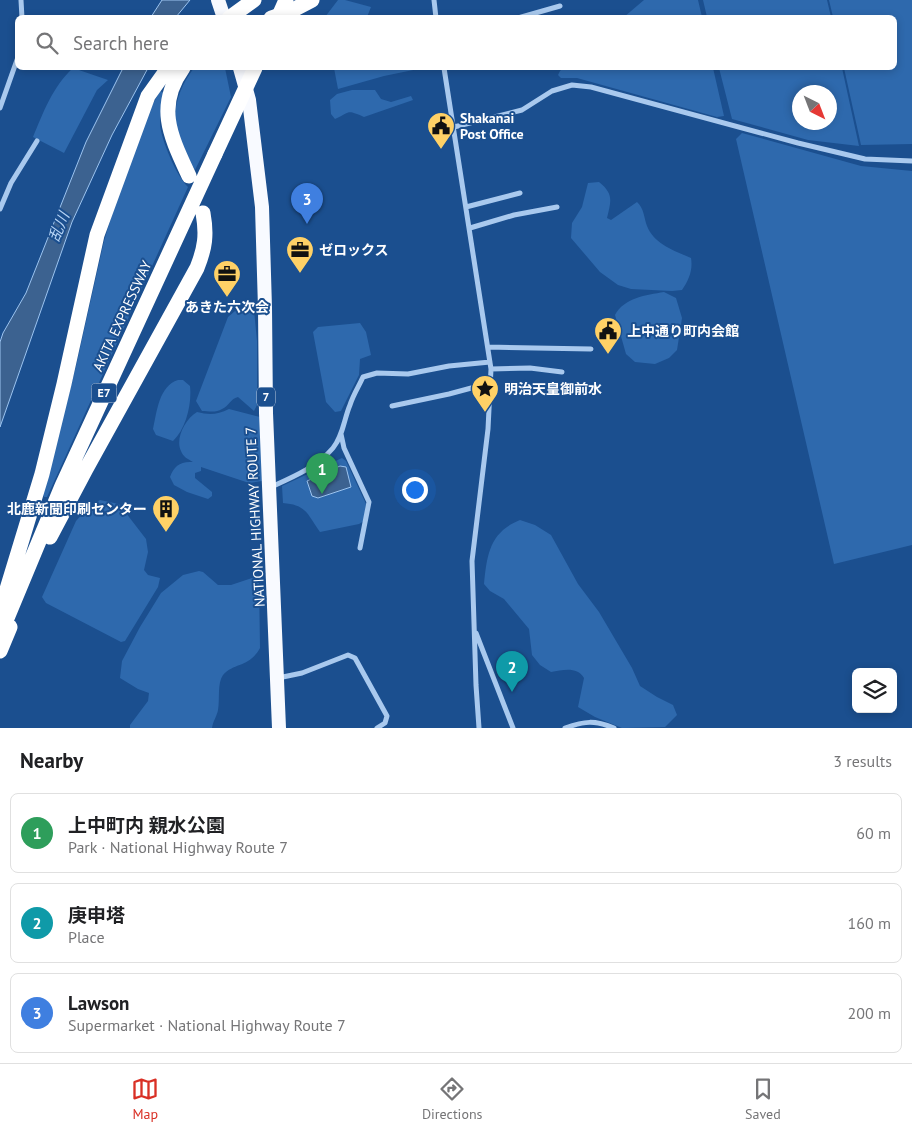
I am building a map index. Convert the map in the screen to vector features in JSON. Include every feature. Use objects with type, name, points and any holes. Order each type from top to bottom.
[{"type":"highway","points":[[218,0],[223,15]]},
{"type":"highway","points":[[233,15],[254,0]]},
{"type":"highway","points":[[279,15],[286,0]]},
{"type":"highway","points":[[280,15],[312,0]]},
{"type":"highway","points":[[0,612],[42,474],[98,235],[148,96],[167,70]]},
{"type":"highway","points":[[182,70],[169,93],[168,111],[170,132],[189,176]]},
{"type":"highway","name":"NATIONAL HIGHWAY ROUTE 7","points":[[241,70],[249,100],[262,207],[266,308],[266,413],[279,728]]},
{"type":"highway","name":"AKITA EXPRESSWAY","points":[[0,635],[62,486],[254,70]]},
{"type":"highway","points":[[0,651],[29,580],[56,526],[197,268],[204,250],[206,229],[204,213]]},
{"type":"street","points":[[21,0],[22,15]]},
{"type":"street","points":[[434,0],[436,15]]},
{"type":"street","points":[[528,15],[560,6]]},
{"type":"street","points":[[0,108],[15,66]]},
{"type":"street","points":[[444,70],[491,366],[488,428],[472,562],[479,728]]},
{"type":"street","points":[[454,128],[522,110],[552,91],[572,85],[590,87],[865,159],[912,161]]},
{"type":"street","points":[[0,209],[11,183],[37,141]]},
{"type":"street","points":[[466,206],[520,193]]},
{"type":"street","points":[[470,228],[514,215],[557,207]]},
{"type":"street","points":[[488,347],[591,349]]},
{"type":"street","points":[[270,487],[299,474],[315,464],[333,448],[341,434],[349,405],[363,377],[377,373],[408,374],[450,366],[530,368],[562,372]]},
{"type":"street","points":[[392,406],[490,383]]},
{"type":"street","points":[[341,434],[344,448],[369,502],[360,548]]},
{"type":"street","points":[[475,630],[513,728]]},
{"type":"street","points":[[278,678],[302,673],[348,655],[356,658],[387,716],[385,723],[377,728]]},
{"type":"street","points":[[564,728],[579,723],[598,722],[614,728]]},
{"type":"shaded area","points":[[338,0],[371,7],[368,15],[327,15]]},
{"type":"shaded area","points":[[644,0],[698,0],[702,15],[626,15]]},
{"type":"shaded area","points":[[703,0],[827,0],[831,15],[707,15]]},
{"type":"shaded area","points":[[829,0],[912,0],[912,144],[861,145],[844,70],[897,70],[897,15],[833,15]]},
{"type":"shaded area","points":[[71,70],[79,70],[108,80],[97,90],[64,153],[33,137],[54,91]]},
{"type":"shaded area","points":[[193,70],[225,70],[231,97],[195,170],[178,138],[175,119],[177,101]]},
{"type":"shaded area","points":[[334,70],[413,70],[384,76],[338,89]]},
{"type":"shaded area","points":[[713,70],[724,116],[717,117],[577,78],[561,78],[558,75],[560,71]]},
{"type":"shaded area","points":[[720,70],[842,70],[859,146],[808,140],[732,119]]},
{"type":"shaded area","points":[[352,90],[375,90],[381,99],[391,102],[411,96],[413,100],[364,117],[349,112],[335,119],[331,114],[330,100],[337,94]]},
{"type":"shaded area","points":[[160,91],[164,93],[160,124],[163,139],[175,167],[188,187],[47,497],[44,497],[43,494],[76,366],[104,241],[120,188],[149,111]]},
{"type":"shaded area","points":[[742,133],[861,166],[912,171],[912,545],[834,564],[736,139]]},
{"type":"shaded area","points":[[599,182],[607,190],[610,198],[607,218],[611,220],[637,202],[650,232],[655,238],[678,253],[691,258],[690,275],[682,290],[631,289],[618,285],[600,272],[571,238],[572,223],[582,207],[588,183]]},
{"type":"shaded area","points":[[664,292],[676,298],[682,318],[677,350],[669,358],[655,364],[635,362],[626,354],[615,315],[619,309],[636,298]]},
{"type":"shaded area","points":[[254,310],[257,341],[257,405],[254,411],[238,397],[220,410],[202,411],[196,401],[228,317],[235,311]]},
{"type":"shaded area","points":[[360,323],[366,332],[371,355],[360,359],[359,375],[341,411],[335,412],[326,402],[313,332],[318,327]]},
{"type":"shaded area","points":[[183,380],[190,386],[190,400],[185,423],[173,441],[156,435],[153,429],[163,393],[172,383]]},
{"type":"shaded area","points":[[229,409],[260,417],[262,481],[249,483],[201,467],[201,471],[195,473],[195,478],[212,492],[212,496],[208,499],[187,492],[174,485],[170,477],[173,470],[181,463],[193,462],[183,455],[179,446],[180,435],[185,424],[197,412],[213,414]]},
{"type":"shaded area","points":[[342,458],[346,461],[366,504],[364,521],[359,524],[320,532],[302,508],[283,503],[282,486]]},
{"type":"shaded area","points":[[100,500],[119,504],[146,539],[148,552],[144,570],[148,575],[160,578],[158,587],[125,641],[121,642],[46,603],[42,597],[76,521],[89,507]]},
{"type":"shaded area","points":[[520,520],[535,525],[551,535],[578,584],[599,612],[632,668],[640,686],[673,705],[677,715],[665,727],[622,728],[595,717],[578,707],[584,678],[581,674],[574,670],[551,672],[540,665],[532,655],[529,629],[504,599],[490,591],[484,584],[492,545],[502,531]]},
{"type":"shaded area","points":[[199,571],[203,572],[218,585],[231,585],[255,577],[259,581],[260,648],[251,659],[232,668],[221,678],[218,710],[212,728],[130,728],[130,725],[148,701],[149,693],[138,689],[120,678],[122,661],[161,593],[183,575]]},
{"type":"water","points":[[162,0],[190,0],[178,15],[152,15]]},
{"type":"water","name":"乱川","points":[[122,70],[147,70],[112,135],[72,222],[0,427],[0,342],[3,333],[26,293],[86,142]]},
{"type":"water","points":[[340,466],[346,467],[351,487],[318,498],[312,496],[307,481]]},
{"type":"place","name":"Shakanai Post Office","points":[[441,150]]},
{"type":"place","name":"Lawson","points":[[307,224]]},
{"type":"place","name":"ゼロックス","points":[[300,274]]},
{"type":"place","name":"あきた六次会","points":[[227,298]]},
{"type":"place","name":"上中通り町内会館","points":[[608,355]]},
{"type":"place","name":"明治天皇御前水","points":[[485,413]]},
{"type":"place","name":"上中町内 親水公園","points":[[322,494]]},
{"type":"place","name":"北鹿新聞印刷センター","points":[[166,533]]},
{"type":"place","name":"庚申塔","points":[[512,692]]}]
